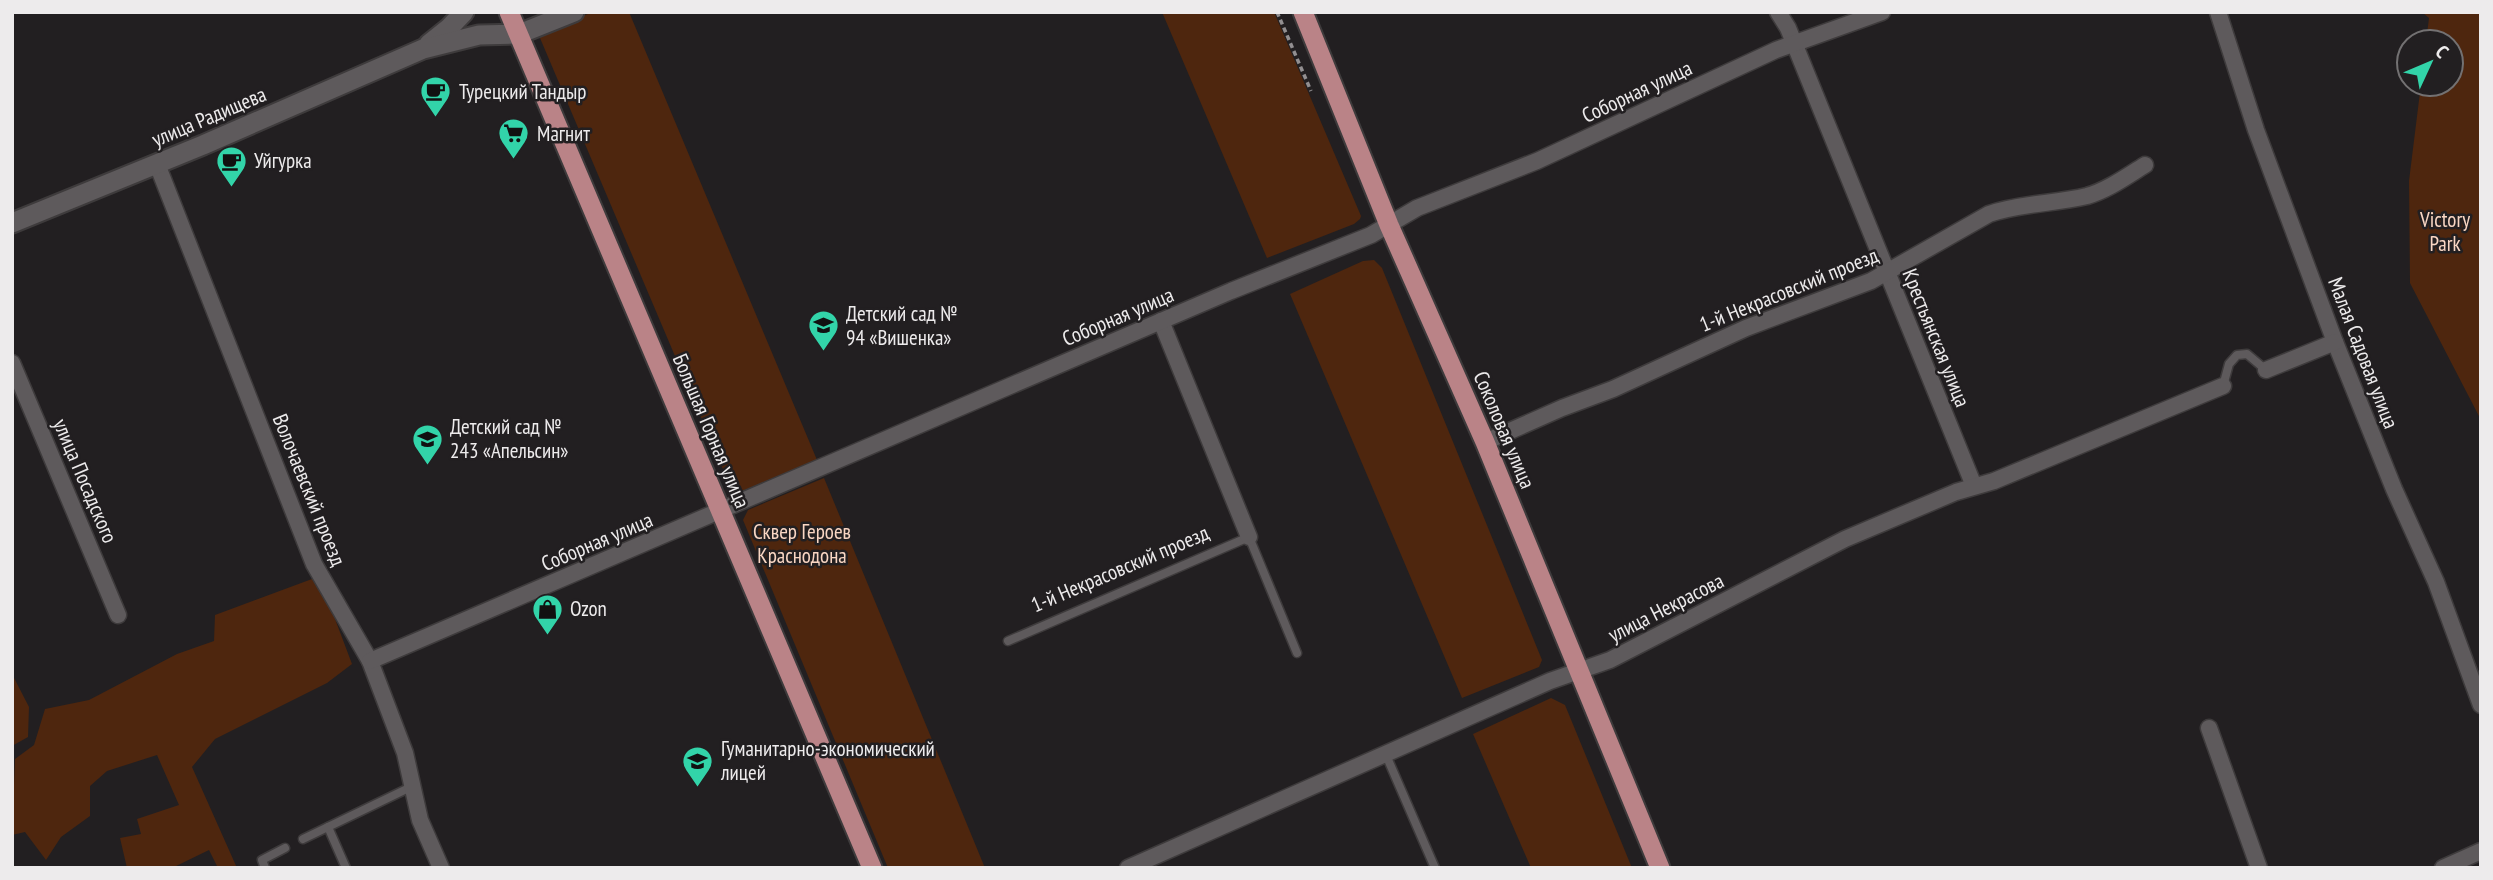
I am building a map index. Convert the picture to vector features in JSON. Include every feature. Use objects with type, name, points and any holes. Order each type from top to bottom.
[{"type":"main road","name":"Большая Горная улица","points":[[509,12],[872,868]]},
{"type":"main road","name":"Соколовая улица","points":[[1303,12],[1390,225],[1485,442],[1660,868]]},
{"type":"street","name":"улица Радищева","points":[[423,49],[464,12]]},
{"type":"street","name":"улица Радищева","points":[[12,223],[157,164],[423,49],[479,35],[519,34],[574,12]]},
{"type":"street","name":"Крестьянская улица","points":[[1778,12],[1788,28],[1974,486]]},
{"type":"street","name":"Соборная улица","points":[[370,661],[1161,321],[1360,240],[1417,208],[1537,161],[1794,44],[1882,12]]},
{"type":"street","name":"Малая Садовая улица","points":[[2218,12],[2256,130],[2334,342],[2394,489],[2436,582],[2481,705]]},
{"type":"street","name":"Волочаевский проезд","points":[[157,164],[314,564],[370,661],[405,753],[421,820],[441,868]]},
{"type":"street","name":"1-й Некрасовский проезд","points":[[1485,442],[1613,389],[1746,328],[1888,274],[1989,214],[2009,207],[2087,195],[2108,187],[2146,165]]},
{"type":"street","points":[[1161,321],[1250,537]]},
{"type":"street","points":[[2266,370],[2334,342]]},
{"type":"street","name":"улица Посадского","points":[[12,363],[118,615]]},
{"type":"street","name":"улица Некрасова","points":[[1128,868],[1550,681],[1610,660],[1845,539],[2223,386]]},
{"type":"street","points":[[2209,728],[2259,868]]},
{"type":"street","points":[[2443,868],[2481,851]]},
{"type":"lane","points":[[2223,386],[2229,364],[2237,355],[2247,354],[2266,370]]},
{"type":"lane","name":"1-й Некрасовский проезд","points":[[1007,641],[1250,537]]},
{"type":"lane","points":[[1250,537],[1297,653]]},
{"type":"lane","points":[[1386,755],[1435,868]]},
{"type":"lane","points":[[303,839],[413,786]]},
{"type":"lane","points":[[328,827],[346,868]]},
{"type":"lane","points":[[265,868],[262,860],[285,848]]},
{"type":"green space","name":"Сквер Героев Краснодона","points":[[593,12],[629,12],[817,460],[742,491],[731,488],[540,38],[545,31]]},
{"type":"green space","points":[[1162,12],[1274,12],[1360,219],[1354,224],[1267,258]]},
{"type":"green space","name":"Victory Park","points":[[2422,12],[2481,12],[2481,420],[2410,283],[2409,181],[2419,98],[2465,98],[2465,28],[2428,28],[2429,18]]},
{"type":"green space","points":[[1374,260],[1382,268],[1542,660],[1539,667],[1462,698],[1290,294],[1363,261]]},
{"type":"green space","name":"Сквер Героев Краснодона","points":[[824,478],[985,868],[888,868],[743,520],[748,510]]},
{"type":"green space","points":[[312,579],[332,611],[352,664],[327,683],[215,739],[192,767],[237,868],[218,868],[209,850],[172,868],[127,868],[120,838],[141,834],[137,819],[179,805],[157,755],[107,771],[90,786],[90,816],[61,837],[46,860],[25,832],[12,835],[15,759],[34,745],[45,709],[89,700],[177,654],[214,641],[215,615]]},
{"type":"green space","points":[[12,674],[29,707],[28,737],[12,746]]},
{"type":"green space","points":[[1551,698],[1565,705],[1632,868],[1531,868],[1473,734]]},
{"type":"place","name":"Турецкий Тандыр","points":[[436,119]]},
{"type":"place","name":"Магнит","points":[[514,161]]},
{"type":"place","name":"Уйгурка","points":[[231,188]]},
{"type":"place","name":"Детский сад № 94 «Вишенка»","points":[[823,353]]},
{"type":"place","name":"Детский сад № 243 «Апельсин»","points":[[427,466]]},
{"type":"place","name":"Ozon","points":[[547,636]]},
{"type":"place","name":"Гуманитарно-экономический лицей","points":[[698,788]]}]
